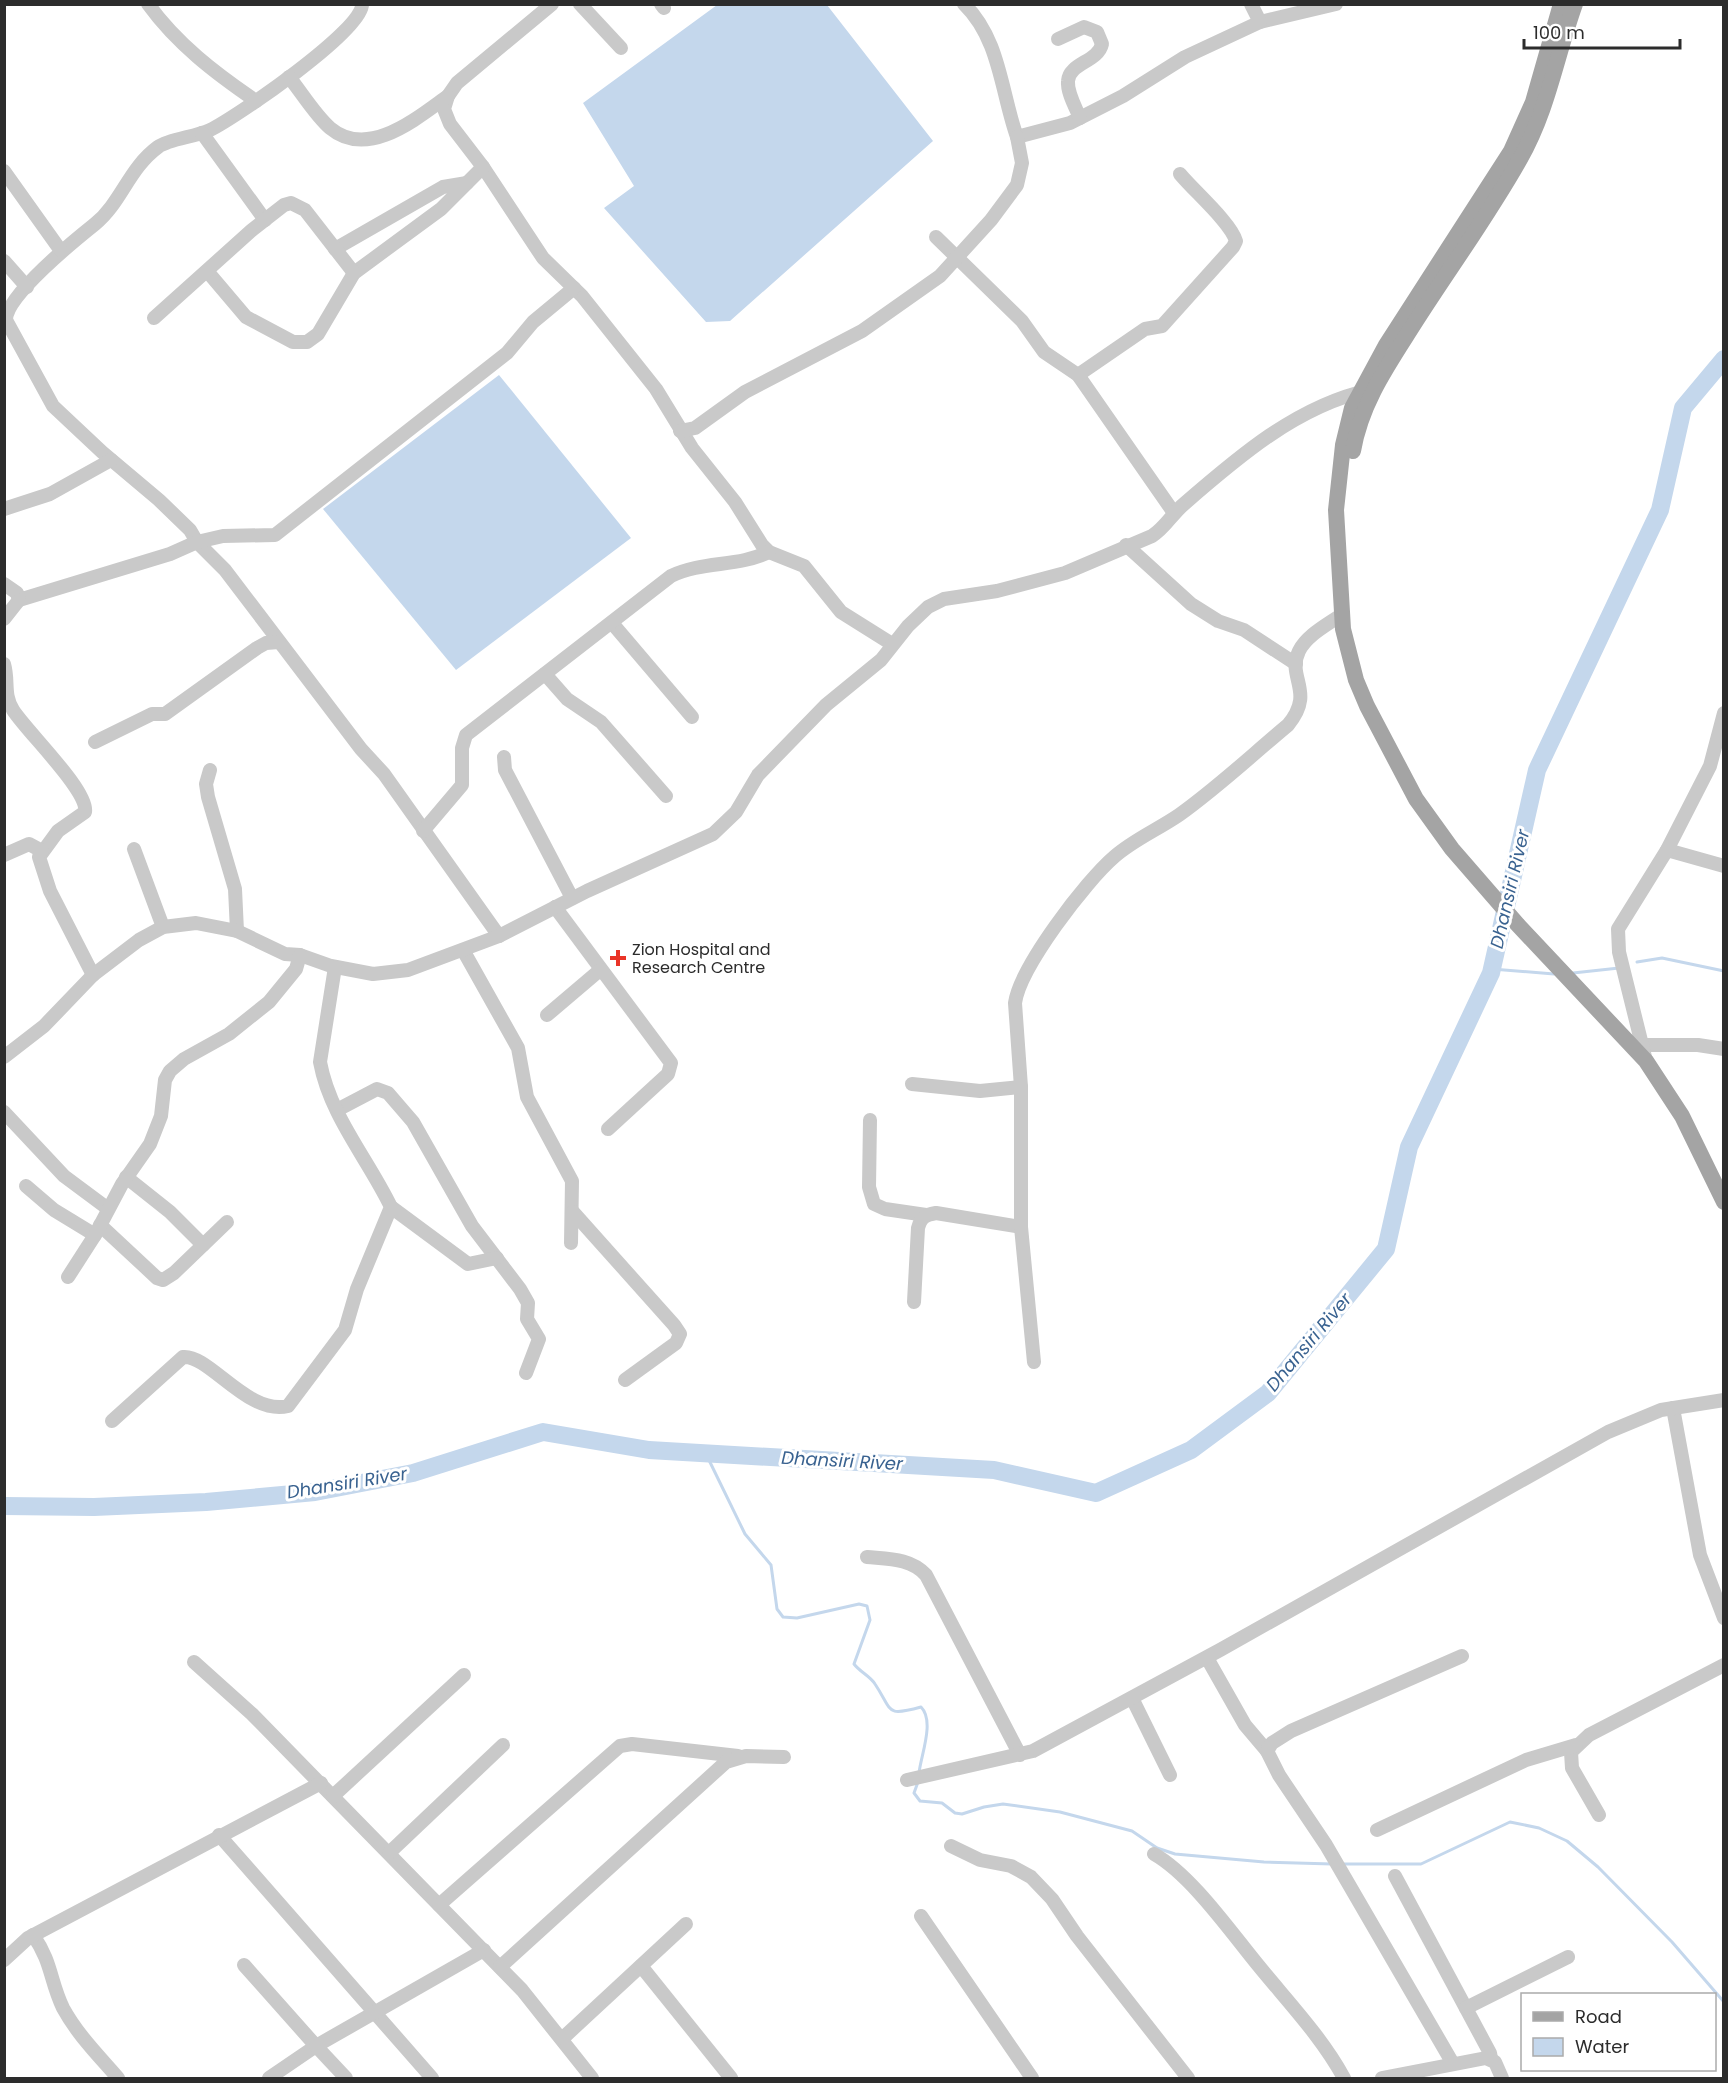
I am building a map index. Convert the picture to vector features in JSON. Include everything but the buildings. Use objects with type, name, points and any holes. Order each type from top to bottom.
[{"type":"main road","points":[[1561,4],[1533,102],[1511,151],[1399,325],[1366,390],[1339,532],[1338,579],[1341,615],[1348,654],[1367,706],[1416,799],[1452,849],[1533,941],[1644,1053],[1682,1116],[1724,1202]]},
{"type":"main road","points":[[1366,390],[1531,139],[1547,99],[1575,4]]},
{"type":"street","points":[[148,4],[171,33],[198,58],[256,101]]},
{"type":"street","points":[[362,4],[360,17],[349,28],[256,101],[202,133],[161,145],[151,152],[129,177],[110,209],[61,251],[6,313],[9,327],[53,406],[111,460],[159,500],[225,570],[355,741],[384,774],[499,936]]},
{"type":"street","points":[[552,4],[457,83],[448,96],[444,109],[450,123],[483,167],[543,258],[574,288],[639,366],[681,431],[769,552],[804,566],[841,612],[892,644]]},
{"type":"street","points":[[580,4],[621,48]]},
{"type":"street","points":[[681,431],[695,428],[745,392],[862,330],[917,294],[958,258],[1017,185],[1022,163],[1017,137],[990,42],[980,22],[964,4]]},
{"type":"street","points":[[1251,4],[1260,22]]},
{"type":"street","points":[[1017,137],[1057,127],[1080,118],[1123,96],[1185,57],[1260,22],[1336,4]]},
{"type":"street","points":[[1058,39],[1084,27],[1097,32],[1102,44],[1098,55],[1078,67],[1068,78],[1080,118]]},
{"type":"street","points":[[289,77],[327,124],[352,139],[392,133],[403,129],[448,96]]},
{"type":"street","points":[[202,133],[265,220]]},
{"type":"street","points":[[207,271],[246,316],[300,343],[313,339],[354,273],[441,208],[483,167]]},
{"type":"street","points":[[4,171],[61,251]]},
{"type":"street","points":[[1078,375],[1145,329],[1162,326],[1233,247],[1236,241],[1231,230],[1180,174]]},
{"type":"street","points":[[335,249],[443,187],[467,183]]},
{"type":"street","points":[[154,318],[284,205],[296,204],[305,210],[354,273]]},
{"type":"street","points":[[936,237],[1022,321],[1044,352],[1078,375],[1174,513]]},
{"type":"street","points":[[4,261],[27,287]]},
{"type":"street","points":[[10,610],[170,554],[197,542],[223,536],[275,535],[507,353],[533,322],[574,288]]},
{"type":"street","points":[[6,1053],[44,1026],[93,975],[139,940],[164,927],[196,923],[237,931],[285,954],[300,955],[335,967],[373,974],[408,970],[499,936],[572,898],[713,834],[736,812],[758,775],[826,705],[881,660],[892,644],[928,607],[944,599],[997,591],[1065,573],[1161,531],[1174,513],[1276,430],[1348,394],[1366,390]]},
{"type":"street","points":[[4,509],[50,494],[111,460]]},
{"type":"street","points":[[1126,545],[1191,604],[1218,621],[1244,630],[1296,664]]},
{"type":"street","points":[[423,831],[462,785],[462,747],[466,735],[671,576],[688,568],[742,561],[769,552]]},
{"type":"street","points":[[4,584],[17,593],[10,610]]},
{"type":"street","points":[[1034,1362],[1022,1227],[1021,1087],[1015,1003],[1017,992],[1036,958],[1093,877],[1114,856],[1179,815],[1288,725],[1299,712],[1302,697],[1296,664],[1298,653],[1305,642],[1341,615]]},
{"type":"street","points":[[612,623],[692,717]]},
{"type":"street","points":[[95,742],[152,714],[165,714],[256,648],[266,643],[279,642]]},
{"type":"street","points":[[4,664],[5,688],[12,707],[64,775],[76,785],[87,804],[85,812],[58,831],[42,851],[40,865],[50,891],[93,975]]},
{"type":"street","points":[[545,674],[567,699],[601,722],[666,796]]},
{"type":"street","points":[[1723,717],[1717,768],[1618,929],[1619,952],[1644,1053],[1698,1045],[1724,1048]]},
{"type":"street","points":[[504,757],[505,771],[572,898]]},
{"type":"street","points":[[210,770],[206,784],[208,797],[235,889],[237,931]]},
{"type":"street","points":[[4,855],[29,844],[42,851]]},
{"type":"street","points":[[134,849],[164,927]]},
{"type":"street","points":[[1667,850],[1724,866]]},
{"type":"street","points":[[555,907],[671,1063],[668,1074],[608,1129]]},
{"type":"street","points":[[463,950],[518,1048],[527,1097],[572,1181],[571,1243]]},
{"type":"street","points":[[68,1276],[98,1230],[107,1208],[157,1130],[165,1080],[170,1071],[184,1059],[229,1034],[269,1002],[296,969],[300,955]]},
{"type":"street","points":[[335,967],[320,1062],[323,1077],[337,1110],[391,1207],[468,1264],[497,1258]]},
{"type":"street","points":[[547,1015],[600,970]]},
{"type":"street","points":[[912,1084],[980,1091],[1021,1087]]},
{"type":"street","points":[[337,1110],[373,1090],[388,1093],[413,1122],[472,1226],[528,1303],[527,1318],[539,1339],[526,1373]]},
{"type":"street","points":[[4,1113],[64,1176],[107,1208]]},
{"type":"street","points":[[870,1120],[869,1187],[874,1204],[885,1209],[926,1215],[936,1213],[1022,1227]]},
{"type":"street","points":[[126,1177],[170,1212],[203,1245]]},
{"type":"street","points":[[26,1186],[54,1210],[98,1230],[163,1280],[227,1222]]},
{"type":"street","points":[[112,1421],[183,1357],[196,1359],[229,1385],[248,1396],[280,1408],[288,1406],[345,1330],[357,1289],[391,1207]]},
{"type":"street","points":[[573,1212],[680,1334],[675,1343],[625,1380]]},
{"type":"street","points":[[914,1302],[918,1228],[920,1220],[926,1215]]},
{"type":"street","points":[[907,1780],[1020,1755],[1207,1658],[1608,1432],[1661,1410],[1724,1400]]},
{"type":"street","points":[[1673,1408],[1700,1555],[1724,1618]]},
{"type":"street","points":[[867,1557],[904,1561],[918,1567],[926,1575],[1020,1755]]},
{"type":"street","points":[[1267,1750],[1272,1743],[1291,1731],[1462,1656]]},
{"type":"street","points":[[1207,1658],[1245,1725],[1267,1750],[1279,1775],[1326,1845],[1452,2062]]},
{"type":"street","points":[[194,1662],[224,1687],[321,1783],[500,1966],[562,2038],[592,2079]]},
{"type":"street","points":[[1599,1815],[1572,1768],[1571,1752],[1576,1745],[1589,1735],[1724,1665]]},
{"type":"street","points":[[333,1796],[464,1675]]},
{"type":"street","points":[[1132,1698],[1170,1775]]},
{"type":"street","points":[[439,1905],[620,1746],[632,1744],[738,1756],[784,1757]]},
{"type":"street","points":[[389,1853],[503,1745]]},
{"type":"street","points":[[1377,1830],[1526,1760],[1576,1745]]},
{"type":"street","points":[[500,1966],[715,1772],[738,1756]]},
{"type":"street","points":[[4,1960],[33,1935],[321,1783]]},
{"type":"street","points":[[219,1835],[432,2079]]},
{"type":"street","points":[[951,1846],[980,1860],[1011,1866],[1031,1877],[1052,1899],[1077,1936],[1188,2079]]},
{"type":"street","points":[[1154,1854],[1180,1874],[1231,1933],[1319,2038],[1344,2079]]},
{"type":"street","points":[[1395,1876],[1502,2079]]},
{"type":"street","points":[[921,1916],[1032,2079]]},
{"type":"street","points":[[562,2038],[686,1924]]},
{"type":"street","points":[[33,1935],[47,1956],[64,2009],[76,2028],[118,2079]]},
{"type":"street","points":[[269,2079],[316,2046],[372,2012],[484,1950]]},
{"type":"street","points":[[1466,2008],[1568,1957]]},
{"type":"street","points":[[244,1965],[346,2079]]},
{"type":"street","points":[[642,1966],[732,2079]]},
{"type":"street","points":[[1382,2079],[1452,2062],[1491,2058]]},
{"type":"water","points":[[717,5],[827,5],[933,141],[730,321],[706,322],[604,208],[634,186],[583,103]]},
{"type":"water","points":[[499,375],[631,538],[456,670],[323,509]]},
{"type":"waterway","name":"Dhansiri River","points":[[4,1506],[94,1507],[206,1502],[315,1492],[413,1473],[543,1432],[649,1450],[994,1470],[1096,1493],[1191,1450],[1268,1393],[1386,1249],[1409,1147],[1491,973],[1537,770],[1660,510],[1683,408],[1724,359]]},
{"type":"waterway","points":[[1637,962],[1662,958],[1724,971]]},
{"type":"waterway","points":[[1573,973],[1619,968]]},
{"type":"waterway","points":[[1492,969],[1554,974]]},
{"type":"waterway","points":[[706,1454],[745,1534],[771,1565],[777,1609],[783,1617],[797,1618],[859,1604],[867,1606],[870,1620],[854,1664],[873,1681],[891,1709],[901,1711],[921,1707],[925,1713],[927,1729],[919,1773]]},
{"type":"waterway","points":[[918,1782],[914,1793],[920,1801],[942,1803],[955,1813],[962,1814],[1003,1804],[1060,1812],[1132,1831],[1157,1848],[1175,1854],[1264,1862],[1332,1864]]},
{"type":"waterway","points":[[1342,1864],[1421,1864],[1510,1822],[1539,1828],[1567,1841],[1598,1867],[1672,1942],[1724,2002]]},
{"type":"place","name":"Zion Hospital and Research Centre","points":[[618,958]]}]
